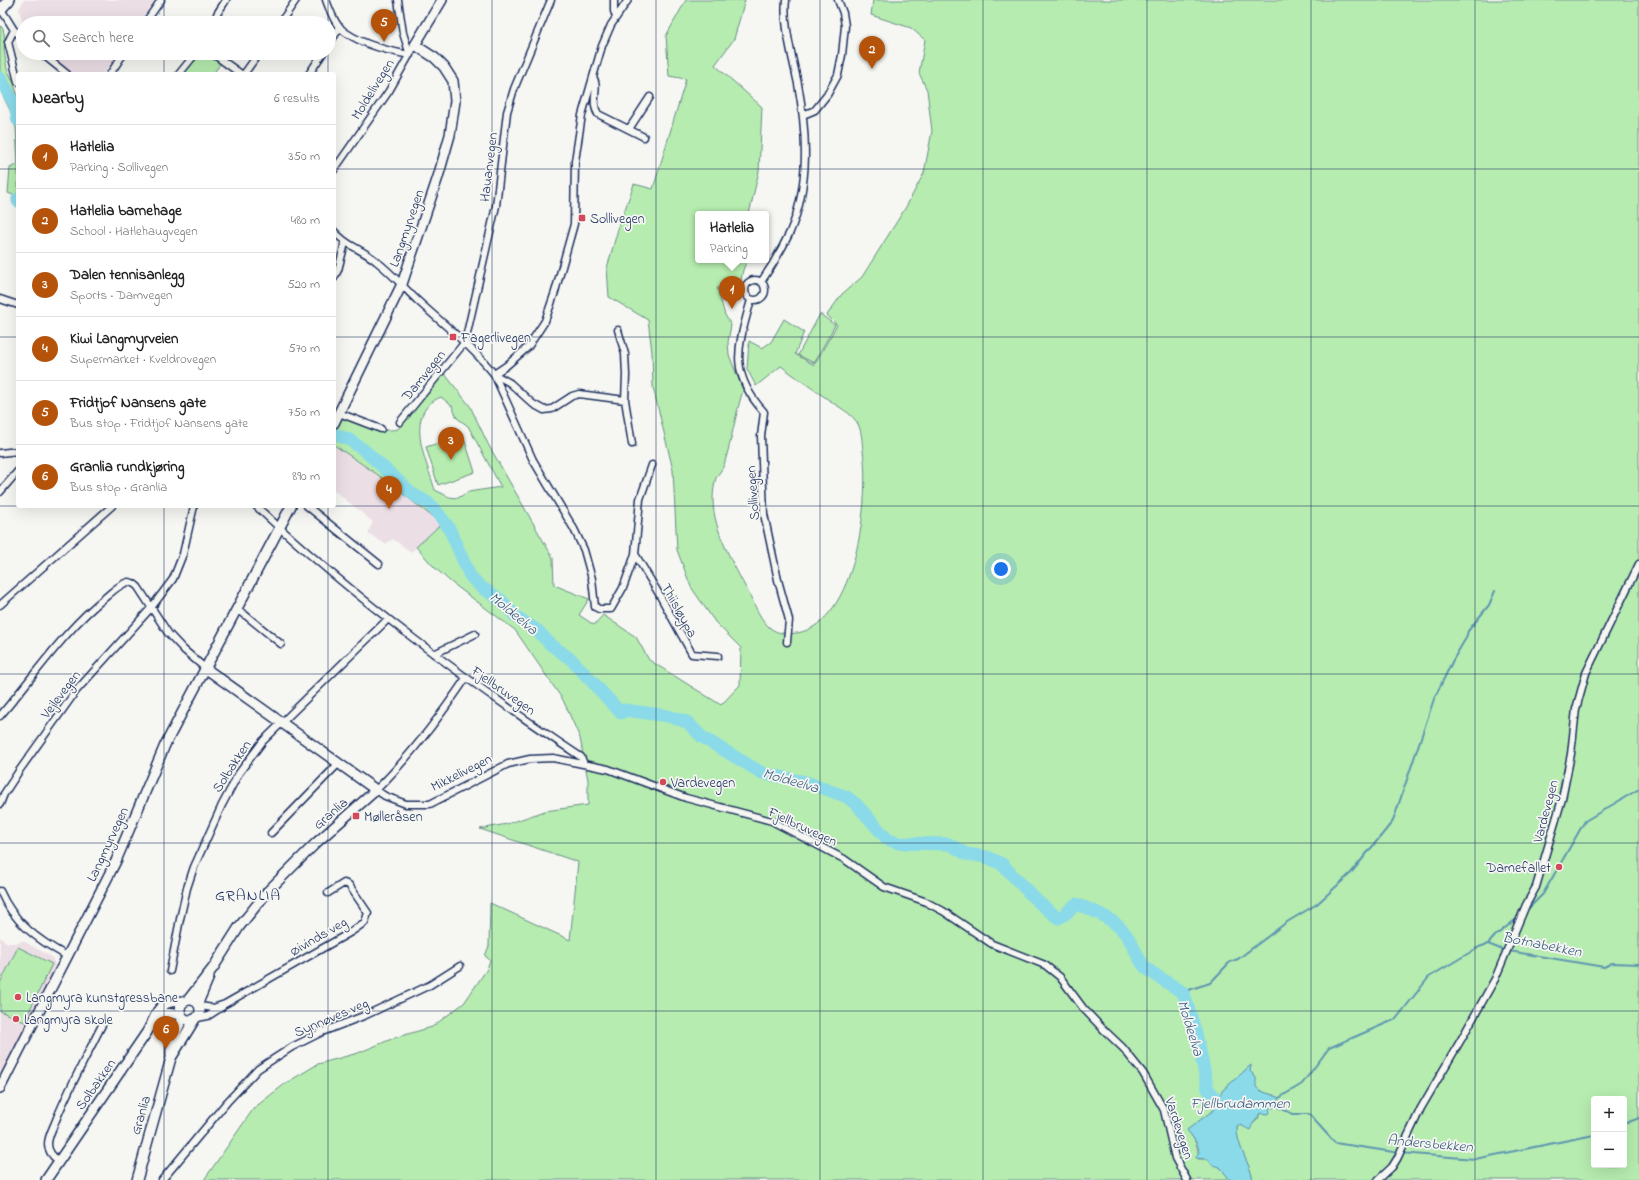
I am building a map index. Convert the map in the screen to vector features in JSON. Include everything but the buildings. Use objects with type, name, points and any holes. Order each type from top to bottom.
[{"type":"main road","points":[[1,9],[9,0]]},
{"type":"main road","name":"Moldelivegen","points":[[415,45],[442,0]]},
{"type":"main road","name":"Langmyrvegen","points":[[337,418],[402,284],[448,146],[453,122],[455,101],[453,81],[448,71],[435,58],[415,45]]},
{"type":"main road","name":"Langmyrvegen","points":[[0,1088],[116,861],[156,763],[290,508]]},
{"type":"main road","name":"Mikkelivegen","points":[[205,668],[376,790]]},
{"type":"main road","name":"Granlia","points":[[137,1180],[171,1058],[171,1050],[182,1016],[180,1008],[213,968],[239,927],[268,891],[311,848],[376,790]]},
{"type":"main road","name":"Granlia","points":[[171,1058],[200,1012],[199,1004],[213,968]]},
{"type":"main road","points":[[186,1001],[191,1000],[199,1004]]},
{"type":"main road","name":"Solbakken","points":[[153,1023],[157,1011],[164,1004],[175,1001],[186,1001]]},
{"type":"main road","name":"Solbakken","points":[[46,1180],[153,1023],[159,1017],[167,1013],[182,1016]]},
{"type":"main road","points":[[182,1016],[189,1020],[196,1019]]},
{"type":"street","points":[[150,16],[161,0]]},
{"type":"street","points":[[216,14],[226,0]]},
{"type":"street","points":[[285,16],[296,0]]},
{"type":"street","points":[[326,0],[334,16]]},
{"type":"street","points":[[398,0],[403,34],[410,55]]},
{"type":"street","name":"Hauanvegen","points":[[465,342],[496,206],[507,112],[514,89],[550,0]]},
{"type":"street","points":[[614,0],[614,11],[616,17]]},
{"type":"street","points":[[494,374],[528,347],[545,321],[555,292],[574,224],[575,161],[582,115],[602,46],[616,17],[628,0]]},
{"type":"street","points":[[751,300],[757,300],[764,296],[766,290],[762,282],[785,243],[800,200],[805,173],[806,144],[803,115],[789,38],[786,0]]},
{"type":"street","points":[[803,115],[815,110],[827,95],[838,75],[845,26],[843,12],[838,0]]},
{"type":"street","points":[[1,9],[14,30],[8,42],[16,74]]},
{"type":"street","points":[[336,19],[340,27],[359,39],[376,47],[410,55]]},
{"type":"street","points":[[336,33],[340,27]]},
{"type":"street","name":"Moldelivegen","points":[[336,167],[383,101],[415,45]]},
{"type":"street","points":[[50,60],[65,72]]},
{"type":"street","points":[[111,72],[119,60]]},
{"type":"street","points":[[181,72],[190,60]]},
{"type":"street","points":[[222,60],[238,72]]},
{"type":"street","points":[[245,72],[254,60]]},
{"type":"street","points":[[310,72],[318,60]]},
{"type":"street","points":[[593,77],[596,84],[594,105],[598,114],[644,137]]},
{"type":"street","points":[[629,129],[650,97]]},
{"type":"street","points":[[336,233],[345,243],[371,256],[402,284],[416,300],[465,342],[494,374],[533,460],[574,529],[584,550],[592,579],[595,607],[599,609],[611,609],[624,588],[635,554],[640,499],[652,465]]},
{"type":"street","points":[[336,274],[345,243]]},
{"type":"street","name":"Sollivegen","points":[[762,282],[752,280],[746,286],[746,296],[751,300],[742,332],[739,369],[742,380],[753,400],[764,412],[761,436],[764,514],[778,580],[789,620],[787,642]]},
{"type":"street","points":[[0,299],[16,304]]},
{"type":"street","points":[[618,330],[625,361],[625,400],[632,444]]},
{"type":"street","name":"Damvegen","points":[[400,422],[465,342]]},
{"type":"street","points":[[494,374],[510,383],[532,404],[544,410],[552,409],[572,396],[580,394],[625,400]]},
{"type":"street","points":[[337,418],[381,429]]},
{"type":"street","points":[[0,453],[16,451]]},
{"type":"street","points":[[0,492],[16,473]]},
{"type":"street","points":[[0,605],[110,508]]},
{"type":"street","name":"Vejlevegen","points":[[0,804],[10,783],[76,691],[151,608],[174,579],[183,554],[194,508]]},
{"type":"street","name":"Fjellbruvegen","points":[[258,508],[388,619],[466,678],[581,757],[584,764],[608,769],[686,798],[772,821],[812,841],[844,859],[884,887],[924,901],[943,911],[992,944],[1045,965],[1060,977],[1083,1008],[1102,1029]]},
{"type":"street","points":[[309,508],[379,564]]},
{"type":"street","name":"Thiisløypa","points":[[635,554],[663,600],[692,654],[718,656]]},
{"type":"street","name":"Vardevegen","points":[[1378,1180],[1392,1167],[1401,1152],[1421,1108],[1495,979],[1525,907],[1536,887],[1558,817],[1572,754],[1576,708],[1586,673],[1639,564]]},
{"type":"street","name":"Mikkelivegen","points":[[0,716],[69,630],[90,609],[118,587],[126,583],[135,584],[176,642],[205,668]]},
{"type":"street","points":[[236,610],[244,614],[281,644]]},
{"type":"street","name":"Solbakken","points":[[170,971],[187,888],[204,843],[222,805],[246,763],[263,741],[388,619]]},
{"type":"street","points":[[434,654],[475,634]]},
{"type":"street","name":"Granlia","points":[[376,790],[419,743],[466,678]]},
{"type":"street","name":"Mikkelivegen","points":[[376,790],[385,796],[406,804],[430,804],[508,764],[530,759],[553,758],[584,764]]},
{"type":"street","points":[[271,833],[339,763]]},
{"type":"street","name":"Øivinds veg","points":[[196,1019],[208,1016],[225,1004],[351,932],[365,922],[368,913],[349,885],[344,883],[328,893]]},
{"type":"street","points":[[0,892],[11,912],[25,928],[42,942],[67,956]]},
{"type":"street","name":"Synnøves veg","points":[[162,1180],[227,1102],[258,1070],[292,1047],[322,1032],[366,1015],[430,985],[460,966]]},
{"type":"street","name":"Øivinds veg","points":[[199,1004],[210,1008],[225,1004]]},
{"type":"street","name":"Solbakken","points":[[59,1161],[53,1156],[48,1147],[50,1134],[66,1095],[102,1026]]},
{"type":"street","name":"Vardevegen","points":[[1102,1029],[1123,1048],[1138,1065],[1155,1092],[1164,1110],[1175,1158],[1187,1180]]},
{"type":"shaded area","points":[[24,0],[155,0],[144,16],[21,16],[19,9]]},
{"type":"shaded area","points":[[53,60],[113,60],[104,72],[70,72]]},
{"type":"shaded area","points":[[336,446],[381,477],[438,521],[440,525],[411,552],[393,539],[385,544],[368,533],[373,522],[336,492]]},
{"type":"shaded area","name":"Langmyra skole","points":[[0,937],[7,943],[23,941],[52,957],[55,965],[40,1002],[0,1079]]},
{"type":"green space","points":[[686,0],[745,0],[734,39],[715,65],[762,107],[759,171],[750,211],[695,211],[695,263],[746,263],[740,285],[717,288],[725,315],[731,325],[728,342],[729,355],[743,390],[724,465],[715,480],[713,500],[714,511],[716,523],[725,547],[761,618],[768,627],[773,630],[791,634],[797,633],[817,624],[834,607],[846,583],[855,556],[861,527],[865,472],[862,437],[858,424],[845,410],[781,366],[756,386],[747,369],[749,341],[762,348],[771,342],[784,319],[804,332],[795,354],[814,365],[837,325],[827,315],[842,294],[862,277],[906,207],[924,173],[932,131],[927,90],[919,73],[925,40],[911,28],[871,15],[873,0],[1639,0],[1639,1180],[1253,1180],[1241,1148],[1237,1134],[1237,1127],[1240,1125],[1252,1125],[1258,1119],[1260,1113],[1269,1107],[1276,1096],[1259,1091],[1255,1087],[1256,1078],[1250,1071],[1251,1065],[1222,1091],[1215,1109],[1187,1130],[1196,1143],[1198,1159],[1208,1159],[1211,1163],[1220,1167],[1230,1180],[204,1180],[254,1108],[286,1083],[318,1064],[358,1053],[394,1038],[432,1027],[464,1003],[487,969],[490,960],[485,956],[489,946],[490,903],[570,940],[578,862],[480,829],[507,824],[545,811],[588,805],[588,780],[580,738],[563,700],[515,630],[452,583],[435,568],[416,547],[440,525],[438,521],[381,477],[336,446],[336,415],[373,429],[398,429],[444,373],[470,406],[488,444],[553,558],[554,585],[589,599],[579,615],[594,625],[603,615],[636,637],[649,660],[721,705],[740,685],[741,648],[715,622],[691,587],[677,550],[673,470],[653,387],[652,352],[648,320],[609,297],[607,268],[618,229],[634,184],[653,189],[686,79],[669,76],[666,36]],"holes":[[[441,397],[452,406],[457,418],[468,426],[501,487],[468,492],[458,498],[449,497],[435,490],[420,439],[422,414],[429,404]]]},
{"type":"green space","points":[[0,26],[3,28],[5,39],[4,50],[7,69],[16,91],[16,128],[10,110],[0,90]]},
{"type":"green space","points":[[196,60],[216,60],[221,63],[214,72],[185,72]]},
{"type":"green space","points":[[16,165],[16,196],[8,193],[10,168]]},
{"type":"green space","points":[[820,314],[835,325],[814,363],[798,355]]},
{"type":"green space","points":[[463,435],[475,472],[438,485],[426,447]]},
{"type":"green space","name":"Langmyra kunstgressbane","points":[[18,947],[52,964],[24,1022],[0,1011],[0,983]]},
{"type":"water","name":"Fjellbrudammen","points":[[1251,1065],[1250,1071],[1256,1078],[1256,1087],[1261,1091],[1279,1098],[1274,1108],[1269,1107],[1270,1113],[1265,1115],[1260,1113],[1250,1130],[1240,1125],[1237,1127],[1237,1134],[1241,1148],[1253,1180],[1230,1180],[1220,1167],[1212,1165],[1208,1159],[1196,1158],[1199,1149],[1195,1140],[1187,1130],[1215,1109],[1222,1091]]},
{"type":"waterway","name":"Moldeelva","points":[[0,78],[15,105],[16,110]]},
{"type":"waterway","name":"Moldeelva","points":[[336,435],[348,439],[364,450],[414,495],[428,503],[449,528],[470,576],[481,587],[502,601],[515,616],[538,631],[550,644],[572,660],[621,713],[625,710],[668,716],[687,722],[702,737],[762,773],[806,782],[847,797],[857,805],[887,839],[898,843],[949,844],[966,854],[987,857],[1002,864],[1037,901],[1058,918],[1076,904],[1106,917],[1119,926],[1146,968],[1182,992],[1185,997],[1197,1037],[1208,1089],[1218,1101]]},
{"type":"waterway","points":[[1182,992],[1210,983],[1230,962],[1238,959],[1287,922],[1317,904],[1351,873],[1393,821],[1434,699],[1453,660],[1466,638],[1468,631],[1489,605],[1495,591]]},
{"type":"waterway","points":[[1526,911],[1543,894],[1585,821],[1639,789]]},
{"type":"waterway","points":[[1488,944],[1495,936],[1520,916]]},
{"type":"waterway","name":"Botnabekken","points":[[1279,1098],[1302,1084],[1329,1048],[1396,1019],[1429,977],[1479,947],[1488,944],[1503,950],[1604,967],[1612,963],[1639,964]]},
{"type":"waterway","name":"Andersbekken","points":[[1276,1106],[1293,1114],[1309,1114],[1335,1143],[1400,1153],[1475,1159],[1591,1136]]},
{"type":"waterway","name":"Andersbekken","points":[[1627,1123],[1639,1118]]},
{"type":"place","name":"Fridtjof Nansens gate","points":[[384,42]]},
{"type":"place","name":"Hatlelia barnehage","points":[[872,69]]},
{"type":"place","name":"Sollivegen","points":[[582,218]]},
{"type":"place","name":"Hatlelia","points":[[732,309]]},
{"type":"place","name":"Fagerlivegen","points":[[453,337]]},
{"type":"place","name":"Dalen tennisanlegg","points":[[451,460]]},
{"type":"place","name":"Kiwi Langmyrveien","points":[[389,509]]},
{"type":"place","name":"Vardevegen","points":[[663,782]]},
{"type":"place","name":"Mølleråsen","points":[[356,816]]},
{"type":"place","name":"Damefallet","points":[[1559,867]]},
{"type":"place","name":"Langmyra kunstgressbane","points":[[18,997]]},
{"type":"place","name":"Langmyra skole","points":[[16,1019]]},
{"type":"place","name":"Granlia rundkjøring","points":[[166,1049]]},
{"type":"district","name":"GRANLIA","points":[[248,894]]}]
